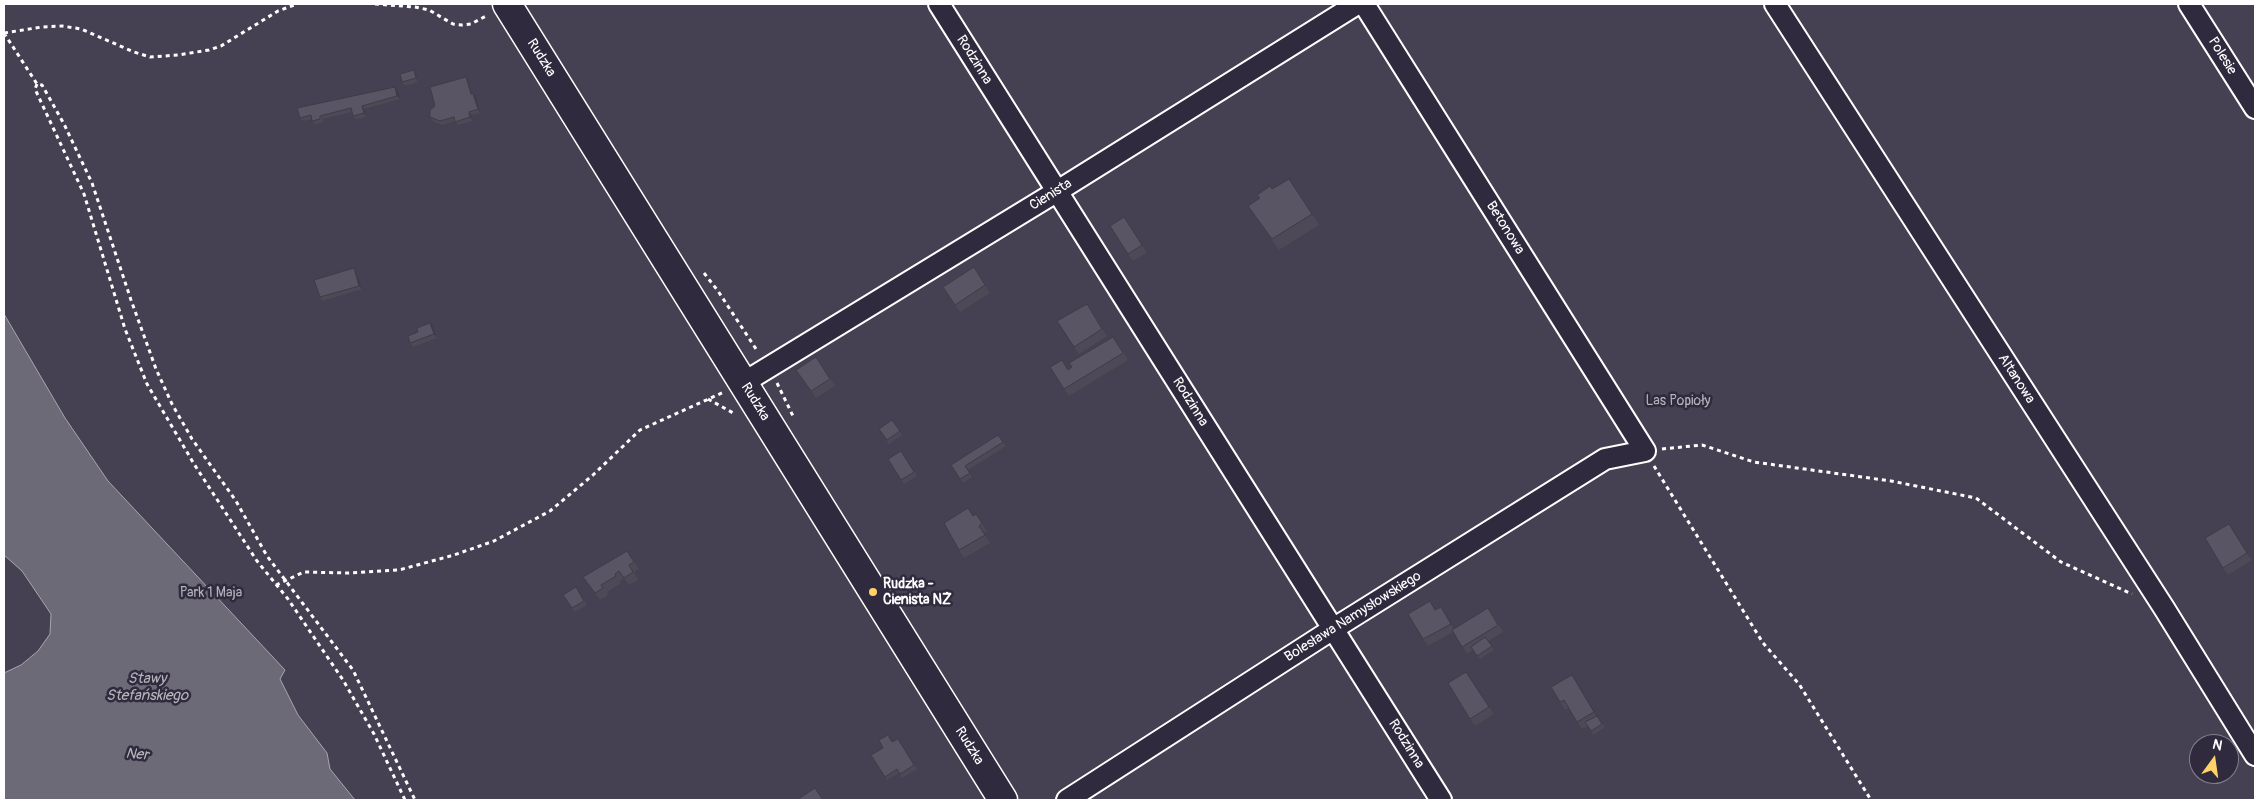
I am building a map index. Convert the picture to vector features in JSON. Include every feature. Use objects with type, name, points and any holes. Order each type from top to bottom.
[{"type":"street","name":"Rodzinna","points":[[939,4],[1441,800]]},
{"type":"street","name":"Cienista","points":[[744,383],[1056,192],[1357,4]]},
{"type":"street","name":"Betonowa","points":[[1364,4],[1645,451]]},
{"type":"street","name":"Altanowa","points":[[1775,4],[2164,608],[2255,755]]},
{"type":"street","name":"Polesie","points":[[2189,4],[2255,108]]},
{"type":"street","name":"Rudzka","points":[[500,8],[744,383],[1003,800]]},
{"type":"street","name":"Bolesława Namysłowskiego","points":[[1068,800],[1333,629],[1605,459],[1645,451]]},
{"type":"path","points":[[298,4],[278,11],[221,46],[178,55],[150,57],[81,29],[62,26],[4,33],[37,84],[42,85],[64,124],[98,198],[131,300],[156,369],[172,404],[192,440],[220,477],[267,556],[353,670],[415,800]]},
{"type":"path","points":[[375,4],[422,9],[453,24],[462,25],[471,24],[500,8]]},
{"type":"path","points":[[37,84],[36,89],[84,194],[125,329],[148,384],[200,472],[257,561],[288,599],[343,680],[363,714],[405,800]]},
{"type":"path","points":[[276,585],[304,572],[358,573],[399,570],[454,555],[494,541],[550,512],[593,475],[640,430],[744,383]]},
{"type":"path","points":[[708,399],[739,416]]},
{"type":"path","points":[[1871,800],[1799,684],[1763,644],[1645,451],[1702,445],[1754,462],[1891,482],[1976,498],[2061,562],[2164,608]]},
{"type":"green space","name":"Las Popioły","points":[[4,4],[2255,4],[2255,800],[4,800]]},
{"type":"water","name":"Stawy Stefańskiego","points":[[4,314],[65,418],[108,481],[285,670],[280,679],[298,715],[327,753],[330,769],[355,800],[4,800],[4,673],[21,665],[38,651],[50,634],[51,614],[22,571],[4,555]]},
{"type":"building","points":[[414,70],[416,78],[402,82],[400,74]]},
{"type":"building","points":[[466,77],[478,109],[469,112],[470,117],[455,122],[454,117],[440,121],[430,117],[430,110],[435,106],[430,87]]},
{"type":"building","points":[[395,87],[397,96],[362,106],[364,113],[353,116],[351,108],[320,116],[320,119],[312,121],[311,115],[300,118],[297,108]]},
{"type":"building","points":[[1289,179],[1312,214],[1272,239],[1248,206],[1260,198],[1257,195],[1270,186],[1272,189]]},
{"type":"building","points":[[1124,217],[1142,245],[1128,254],[1110,226]]},
{"type":"building","points":[[974,267],[985,285],[955,305],[943,287]]},
{"type":"building","points":[[354,268],[359,286],[320,297],[314,280]]},
{"type":"building","points":[[1087,304],[1102,329],[1074,347],[1057,321]]},
{"type":"building","points":[[430,323],[434,334],[410,343],[408,336],[418,332],[417,328]]},
{"type":"building","points":[[1113,337],[1123,353],[1064,389],[1050,367],[1062,360],[1068,370],[1072,367],[1069,363]]},
{"type":"building","points":[[816,357],[830,379],[811,391],[796,370]]},
{"type":"building","points":[[892,420],[900,431],[887,440],[879,429]]},
{"type":"building","points":[[998,435],[1003,442],[965,466],[970,473],[960,479],[951,465]]},
{"type":"building","points":[[901,451],[914,472],[901,480],[888,459]]},
{"type":"building","points":[[968,508],[973,516],[976,514],[982,523],[979,526],[985,535],[959,550],[944,523]]},
{"type":"building","points":[[2229,524],[2247,553],[2223,568],[2205,538]]},
{"type":"building","points":[[627,551],[634,562],[629,565],[633,572],[624,578],[619,571],[615,574],[616,576],[601,585],[603,588],[595,593],[583,577]]},
{"type":"building","points":[[576,587],[584,601],[572,608],[563,595]]},
{"type":"building","points":[[1430,601],[1435,610],[1441,607],[1451,624],[1423,639],[1408,614]]},
{"type":"building","points":[[1488,608],[1498,625],[1462,647],[1452,630]]},
{"type":"building","points":[[1485,637],[1492,646],[1477,656],[1471,647]]},
{"type":"building","points":[[1466,672],[1489,707],[1470,719],[1448,683]]},
{"type":"building","points":[[1572,675],[1594,712],[1577,722],[1564,700],[1560,702],[1551,687]]},
{"type":"building","points":[[1597,716],[1602,724],[1591,731],[1585,722]]},
{"type":"building","points":[[888,735],[892,742],[898,739],[914,765],[900,774],[897,769],[885,777],[871,755],[883,748],[879,740]]},
{"type":"building","points":[[815,788],[823,800],[797,800]]},
{"type":"place","name":"Rudzka - Cienista NŻ","points":[[873,592]]},
{"type":"park label","name":"Park 1 Maja","points":[[211,593]]},
{"type":"water label","name":"Ner","points":[[137,755]]}]
